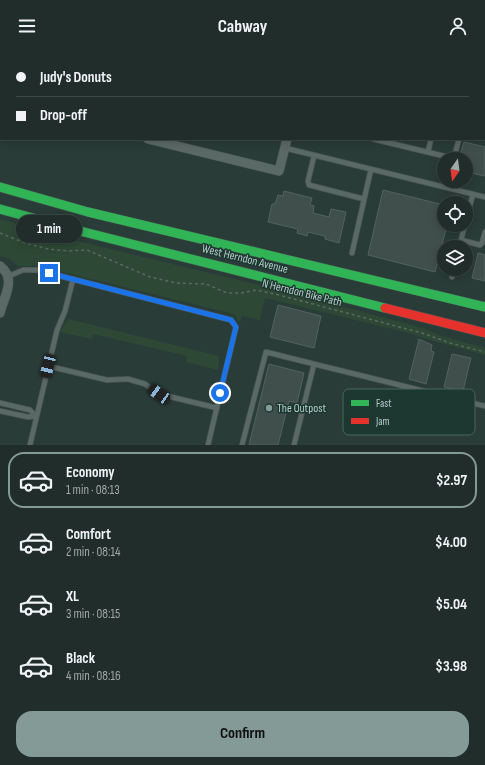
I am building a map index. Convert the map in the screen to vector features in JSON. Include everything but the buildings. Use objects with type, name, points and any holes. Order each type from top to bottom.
[{"type":"main road","name":"West Herndon Avenue","points":[[0,187],[88,212],[485,307]]},
{"type":"main road","name":"West Herndon Avenue","points":[[0,209],[80,231],[485,333]]},
{"type":"street","points":[[152,140],[279,171],[287,140]]},
{"type":"street","points":[[0,266],[9,276],[9,282],[0,313]]},
{"type":"lane","points":[[377,140],[448,157],[455,154],[459,140]]},
{"type":"lane","points":[[428,152],[431,140]]},
{"type":"lane","points":[[285,148],[485,197]]},
{"type":"lane","points":[[314,156],[308,181],[309,184],[364,199]]},
{"type":"lane","points":[[352,253],[371,170]]},
{"type":"lane","points":[[461,240],[463,232]]},
{"type":"lane","points":[[473,243],[480,245],[485,232]]},
{"type":"lane","points":[[9,276],[30,269],[231,320],[236,327],[208,445]]},
{"type":"lane","points":[[30,445],[57,330],[65,311],[73,279]]},
{"type":"lane","points":[[242,445],[266,352],[416,389]]},
{"type":"lane","points":[[294,445],[314,364]]},
{"type":"lane","points":[[48,366],[107,380],[128,379],[145,384],[159,394],[217,408]]},
{"type":"lane","points":[[0,403],[30,410],[36,416]]},
{"type":"lane","points":[[475,404],[485,406]]},
{"type":"lane","points":[[0,411],[28,418],[36,416]]},
{"type":"path","name":"N Herndon Bike Path","points":[[0,233],[25,244],[48,249],[92,252],[150,277],[176,283],[206,284],[227,293],[242,293],[256,290],[275,294],[422,333],[450,344],[485,352]]},
{"type":"green space","points":[[0,219],[69,239],[292,293],[426,329],[438,335],[485,348],[485,355],[409,333],[265,298],[260,320],[242,316],[240,322],[235,315],[230,313],[38,266],[18,266],[9,258],[0,256]]},
{"type":"green space","points":[[68,319],[219,356],[218,370],[186,362],[187,356],[93,334],[92,339],[60,332]]},
{"type":"traffic: fast","points":[[0,187],[88,212],[485,307]]},
{"type":"traffic: fast","points":[[0,209],[80,231],[385,308]]},
{"type":"traffic: jam","points":[[385,308],[485,333]]},
{"type":"place","name":"The Outpost","points":[[269,408]]},
{"type":"route","points":[[49,273],[231,320],[236,327],[220,393]]}]
